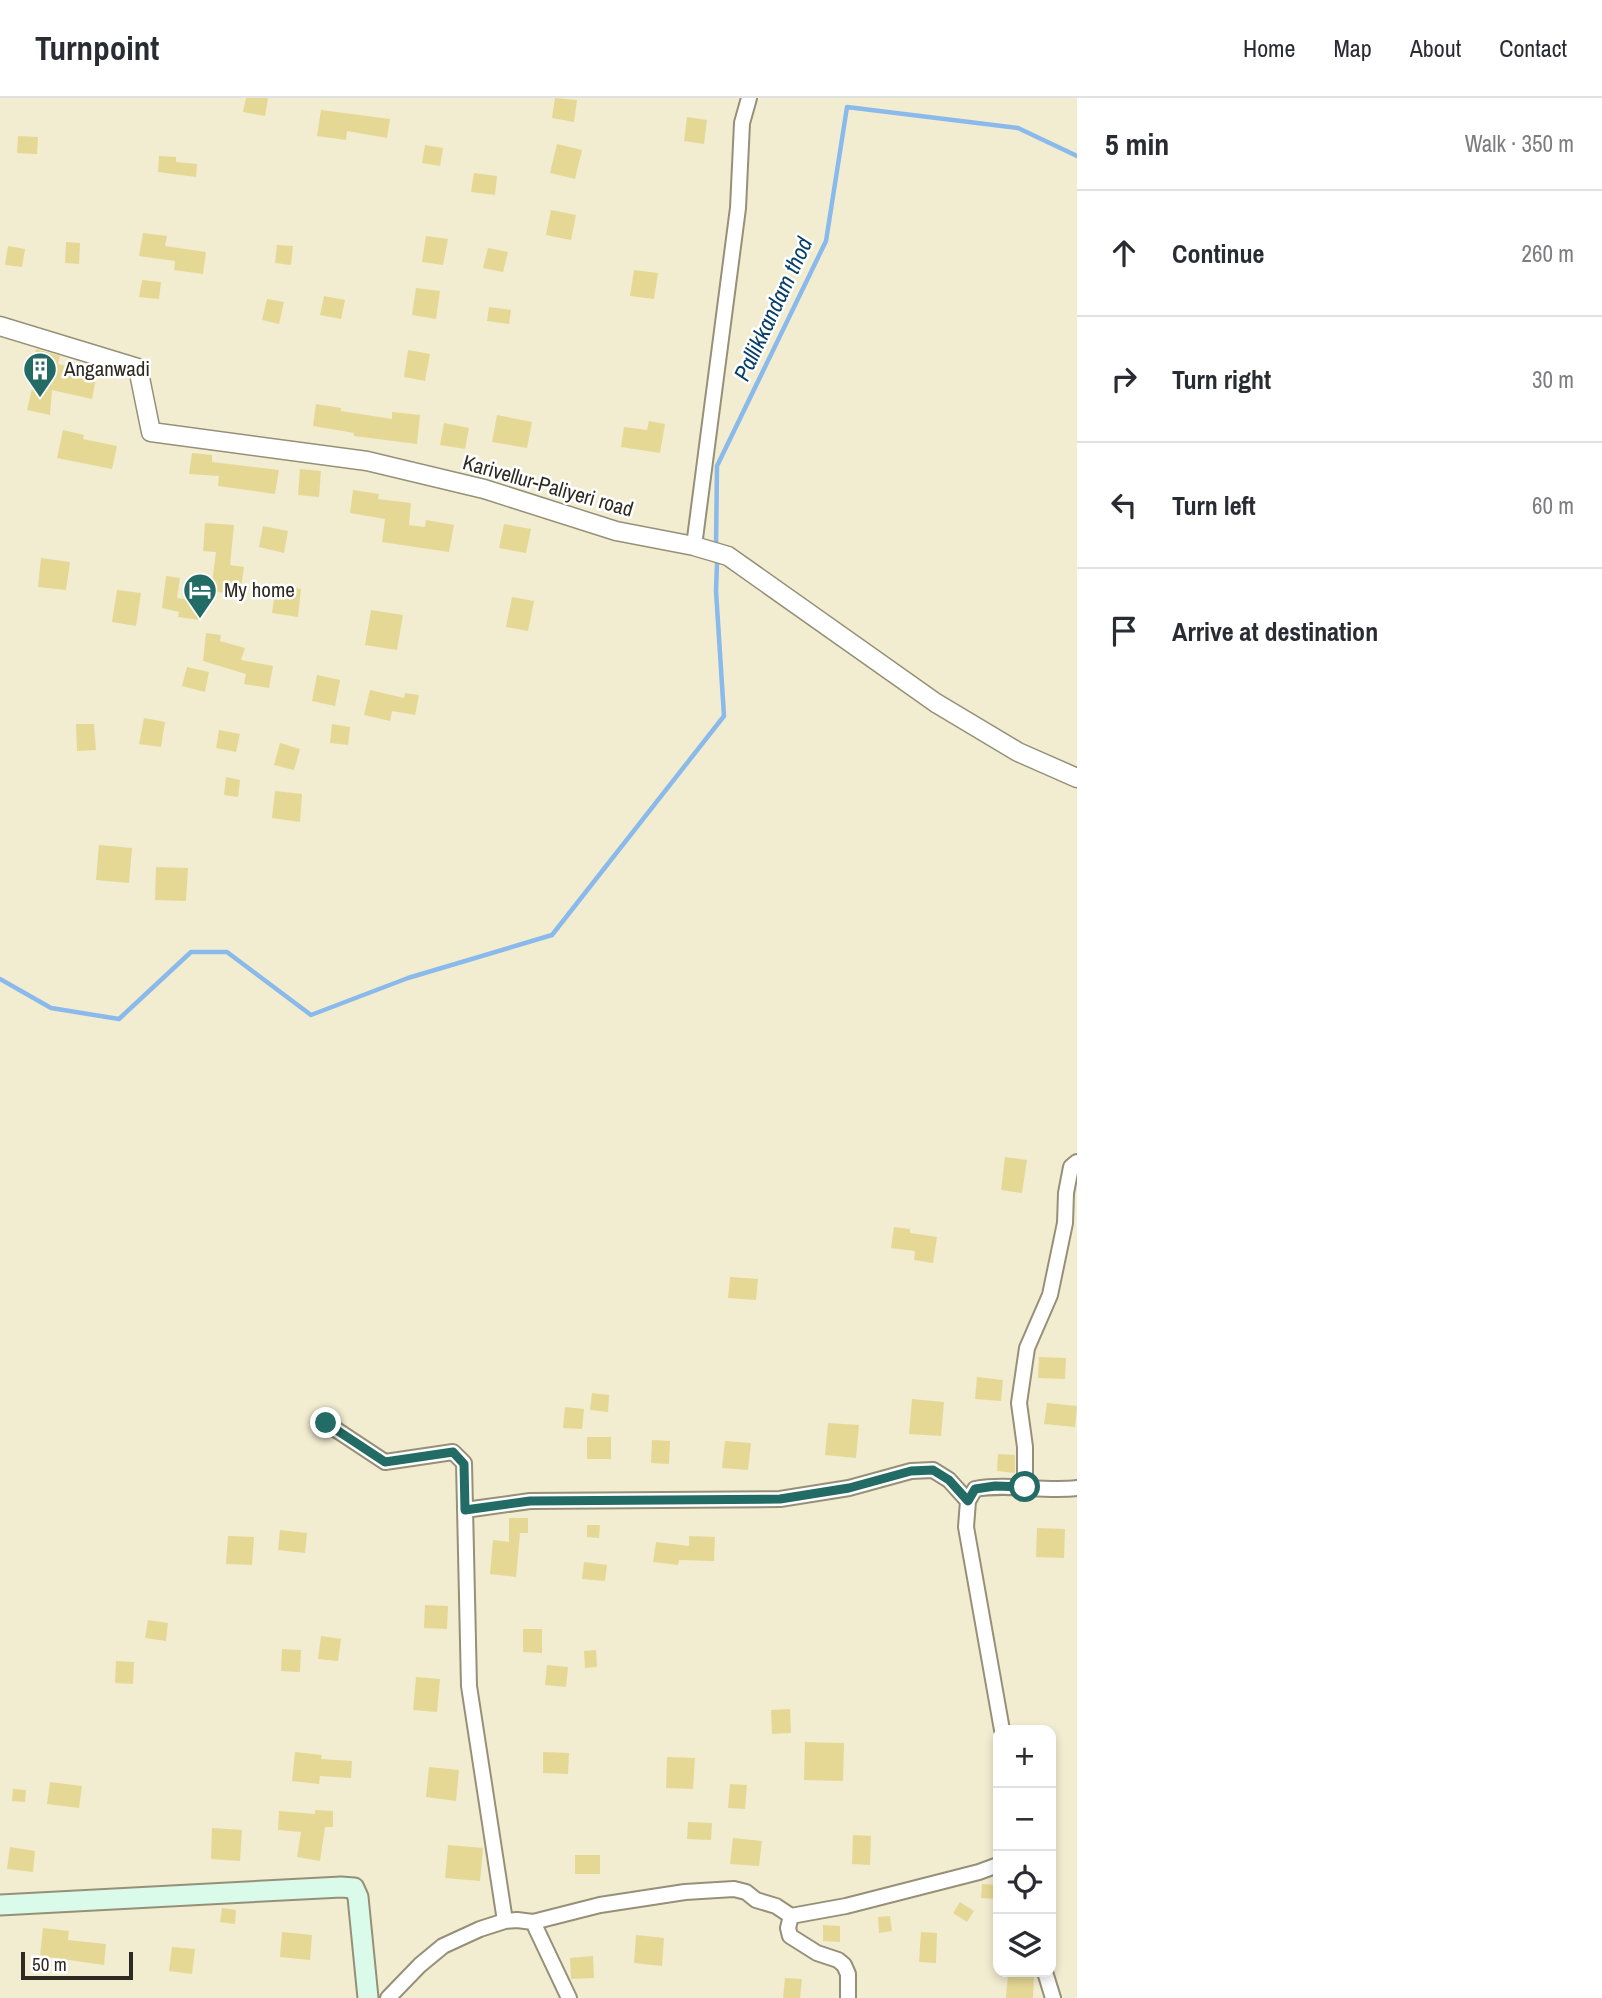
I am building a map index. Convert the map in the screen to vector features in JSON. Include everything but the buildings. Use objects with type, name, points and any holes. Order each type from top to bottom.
[{"type":"main road","points":[[0,1905],[354,1888],[358,1897],[368,1998]]},
{"type":"street","points":[[694,546],[738,208],[742,123],[749,98]]},
{"type":"street","name":"Karivellur-Paliyeri road","points":[[0,326],[138,369],[151,432],[367,461],[484,489],[616,531],[694,546],[728,556],[936,703],[1018,751],[1077,778]]},
{"type":"street","points":[[1025,1487],[1025,1447],[1020,1403],[1027,1348],[1050,1295],[1065,1223],[1066,1193],[1071,1167],[1077,1162]]},
{"type":"street","points":[[326,1423],[385,1462],[453,1452],[464,1464],[469,1686],[505,1921]]},
{"type":"street","points":[[465,1510],[530,1501],[780,1499],[849,1488],[911,1471],[933,1470],[949,1480],[968,1501]]},
{"type":"street","points":[[1001,1725],[966,1527],[968,1501],[975,1489],[995,1486],[1077,1488]]},
{"type":"street","points":[[388,1998],[443,1946],[505,1921],[533,1922],[600,1905],[685,1892],[734,1889],[776,1906],[791,1916],[858,1903],[993,1867]]},
{"type":"street","points":[[791,1916],[788,1928],[790,1936],[817,1953],[838,1960],[844,1965],[848,1974],[848,1998]]},
{"type":"street","points":[[533,1922],[569,1998]]},
{"type":"street","points":[[1047,1977],[1053,1998]]},
{"type":"waterway","name":"Pallikkandam thod","points":[[716,547],[717,466],[826,241],[847,107],[1018,128],[1077,156]]},
{"type":"waterway","points":[[0,979],[51,1008],[119,1019],[191,952],[227,952],[311,1015],[408,978],[552,935],[724,716],[716,591],[717,563]]},
{"type":"place","name":"Anganwadi","points":[[40,399]]},
{"type":"place","name":"My home","points":[[200,620]]},
{"type":"route","points":[[326,1423],[385,1462],[453,1452],[464,1464],[465,1510],[530,1501],[780,1499],[849,1488],[911,1471],[933,1470],[949,1480],[968,1501],[975,1489],[995,1486],[1025,1487]]}]
